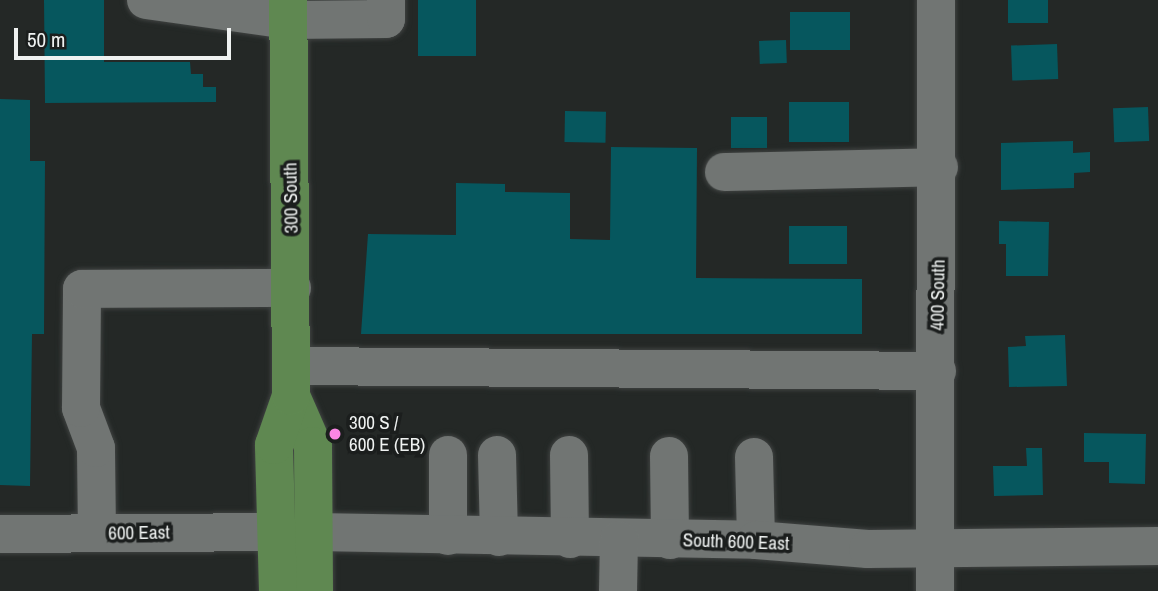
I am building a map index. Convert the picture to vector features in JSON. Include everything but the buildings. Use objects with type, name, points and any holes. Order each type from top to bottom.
[{"type":"main road","name":"300 South","points":[[278,591],[274,445],[291,381],[288,10]]},
{"type":"main road","name":"300 South","points":[[291,381],[313,446],[314,591]]},
{"type":"street","points":[[160,2],[386,19],[386,0]]},
{"type":"street","name":"400 South","points":[[935,591],[939,167],[936,0]]},
{"type":"street","points":[[724,172],[939,167]]},
{"type":"street","points":[[97,533],[96,448],[81,408],[82,289],[292,288]]},
{"type":"street","points":[[291,381],[937,371]]},
{"type":"street","points":[[448,454],[448,536]]},
{"type":"street","points":[[497,455],[499,537]]},
{"type":"street","points":[[569,455],[570,539]]},
{"type":"street","points":[[669,456],[670,540]]},
{"type":"street","points":[[754,457],[756,540]]},
{"type":"street","name":"600 East","points":[[0,534],[277,532]]},
{"type":"street","name":"South 600 East","points":[[315,532],[619,540],[756,540],[935,549],[1158,546]]},
{"type":"street","points":[[618,591],[619,540]]},
{"type":"place","name":"300 S / 600 E (EB)","points":[[335,434]]}]
